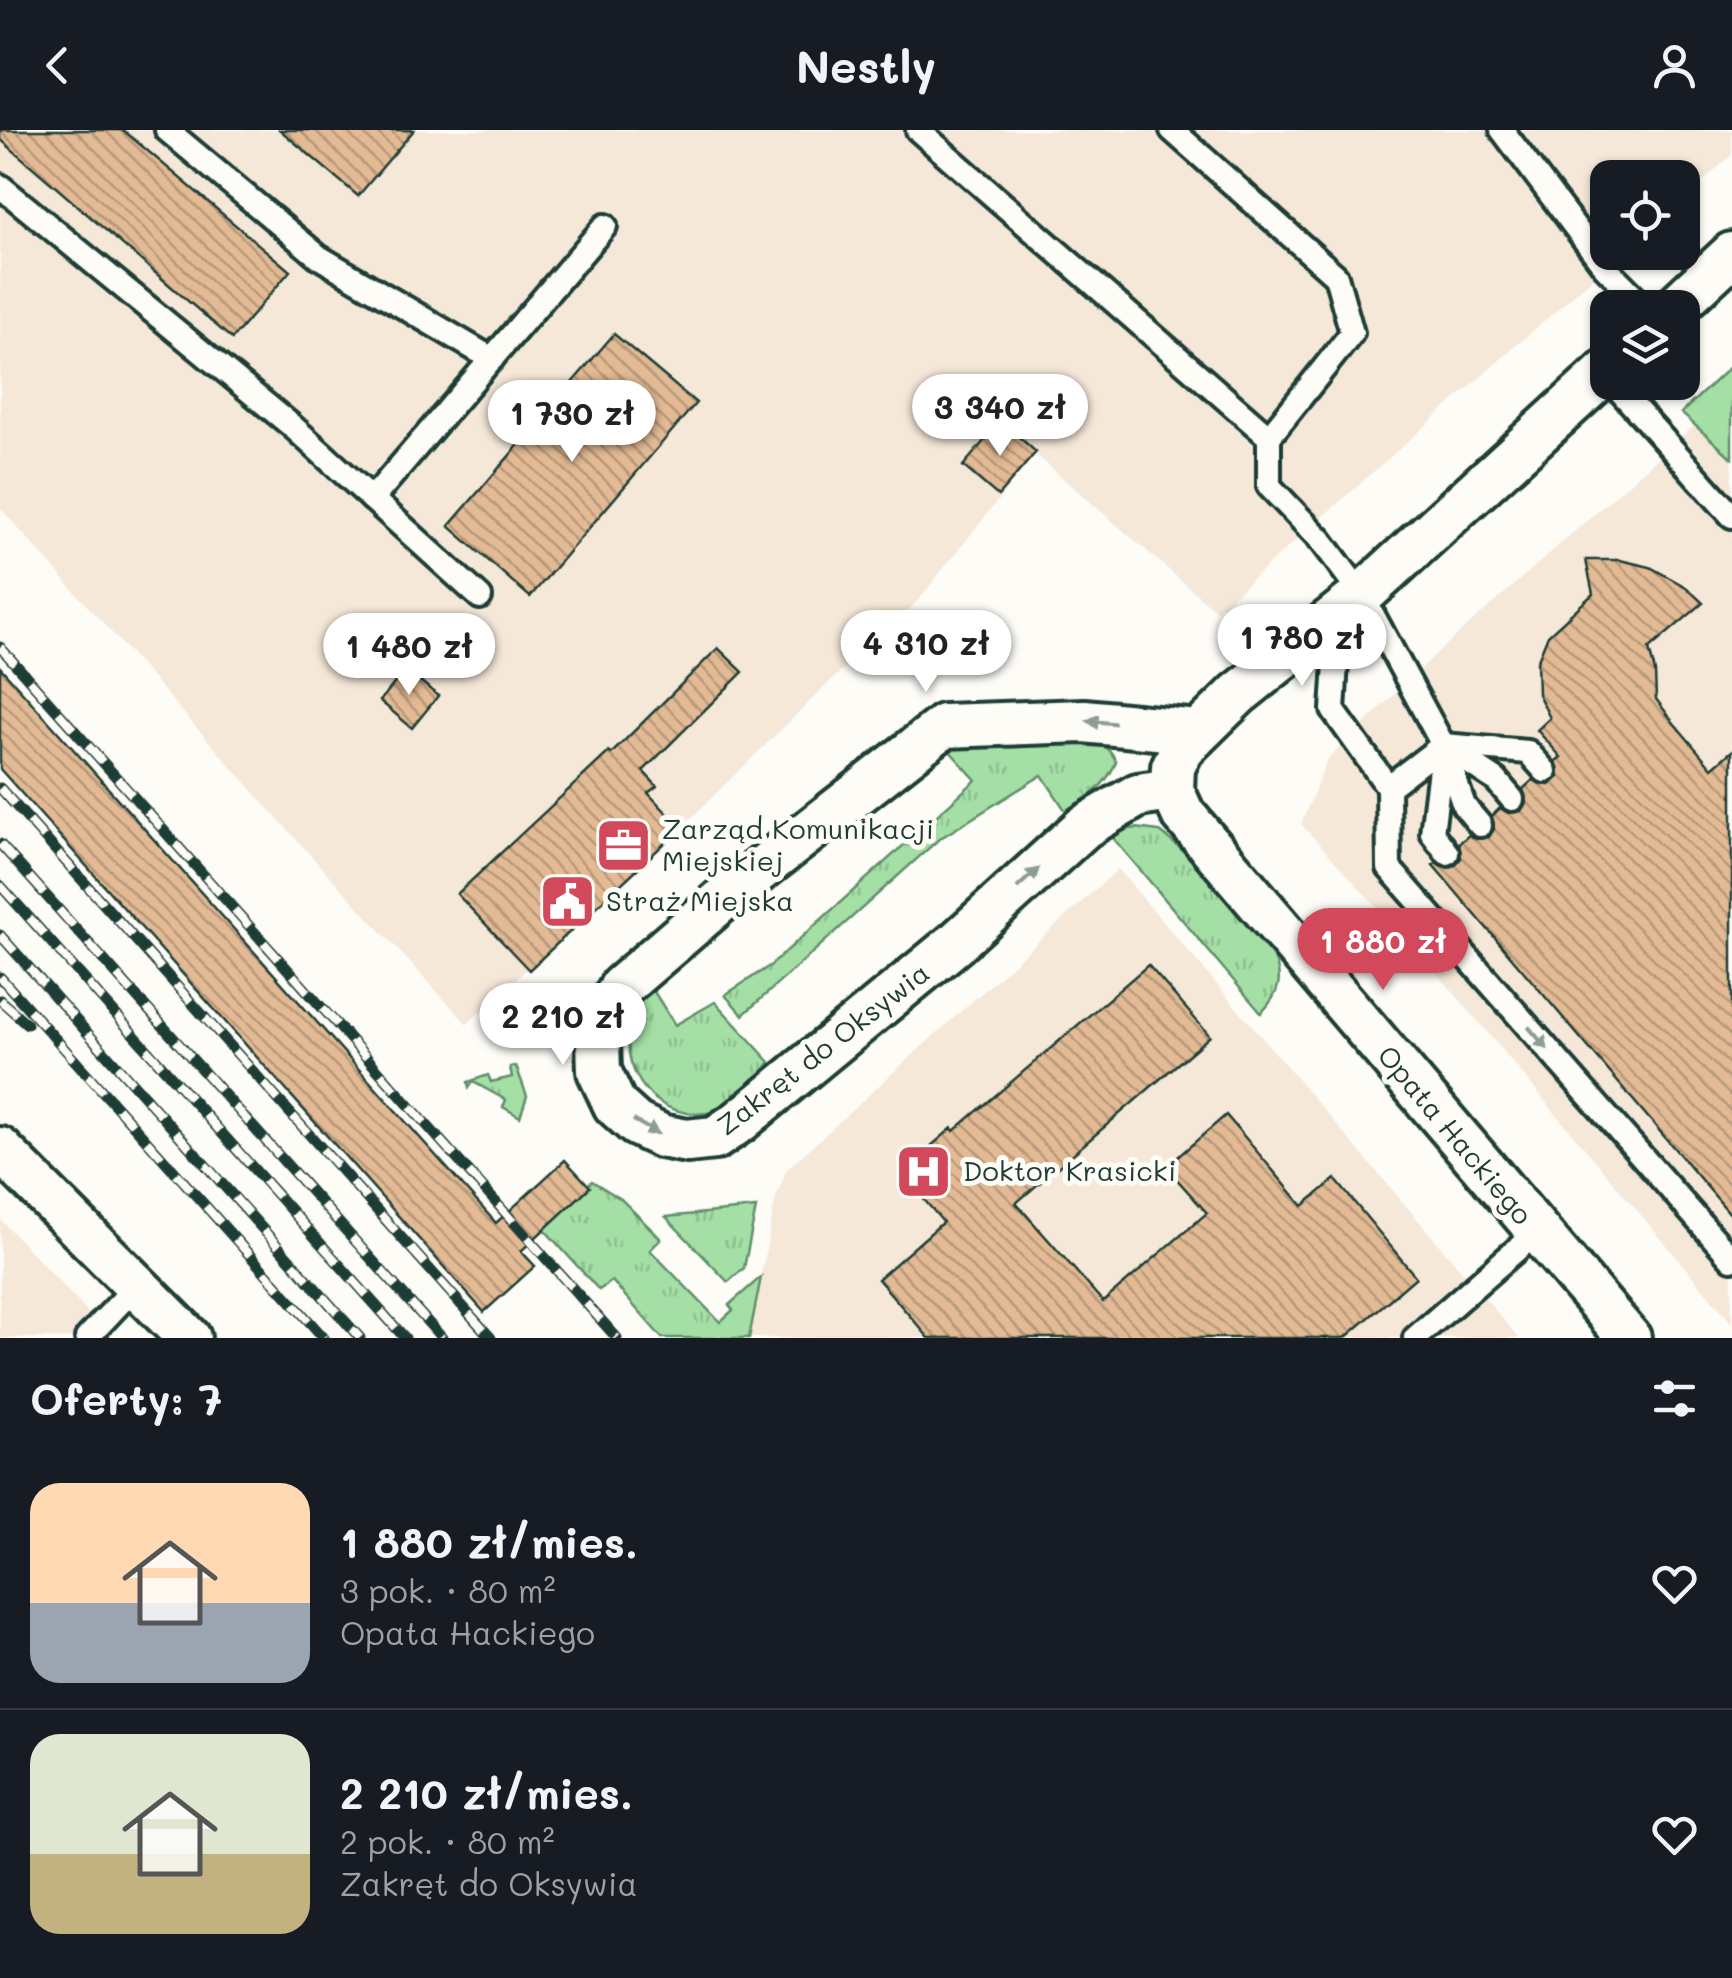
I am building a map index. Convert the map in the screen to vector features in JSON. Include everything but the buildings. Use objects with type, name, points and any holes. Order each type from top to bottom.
[{"type":"street","points":[[1693,290],[1732,254]]},
{"type":"street","points":[[1172,790],[1173,767],[1182,748],[1198,732],[1238,694],[1362,595],[1590,392]]},
{"type":"street","name":"Zakręt do Oksywia","points":[[1172,790],[1138,794],[1084,827],[956,944],[715,1138],[688,1141],[662,1136],[636,1124],[614,1105],[599,1071],[598,1042],[620,987],[729,894],[944,726],[1084,720],[1198,732]]},
{"type":"street","name":"Opata Hackiego","points":[[1172,790],[1183,814],[1628,1338]]},
{"type":"street","points":[[0,1149],[190,1338]]},
{"type":"lane","points":[[167,130],[319,257],[492,358]]},
{"type":"lane","points":[[918,130],[1269,436]]},
{"type":"lane","points":[[1172,130],[1336,276],[1352,334],[1269,436],[1269,486],[1320,540],[1362,595],[1443,745],[1464,806],[1480,825]]},
{"type":"lane","points":[[1502,130],[1605,267],[1628,290]]},
{"type":"lane","points":[[0,186],[292,426],[480,597]]},
{"type":"lane","points":[[372,499],[606,226]]},
{"type":"lane","points":[[1629,400],[1732,516]]},
{"type":"lane","points":[[1362,595],[1337,647],[1333,710],[1388,787],[1389,868],[1732,1259]]},
{"type":"lane","points":[[1443,745],[1496,780],[1512,799]]},
{"type":"lane","points":[[1443,745],[1432,833],[1448,853]]},
{"type":"lane","points":[[1388,787],[1443,745],[1528,752],[1545,771]]},
{"type":"lane","points":[[1415,1338],[1538,1231]]},
{"type":"lane","points":[[87,1338],[137,1285]]},
{"type":"shaded area","points":[[0,130],[1732,130],[1732,155],[1700,184],[1700,160],[1590,160],[1590,270],[1602,270],[1216,611],[1035,454],[917,602],[681,828],[467,1024],[0,508]]},
{"type":"shaded area","points":[[1695,425],[1732,458],[1732,1323],[1438,974],[1301,824],[1327,760],[1437,653]]},
{"type":"shaded area","points":[[1118,869],[1519,1338],[749,1338],[776,1197],[787,1169]]},
{"type":"shaded area","points":[[0,1219],[112,1338],[0,1338]]},
{"type":"green space","points":[[1732,365],[1732,458],[1681,413],[1700,400],[1700,395]]},
{"type":"green space","points":[[1091,741],[1106,747],[1116,761],[1102,784],[1067,813],[1042,775],[939,839],[743,1015],[725,995],[771,965],[976,780],[948,749],[975,742]]},
{"type":"green space","points":[[1136,828],[1159,831],[1187,854],[1272,953],[1278,985],[1261,1013],[1109,833]]},
{"type":"green space","points":[[651,987],[675,1025],[715,1002],[770,1062],[734,1104],[701,1114],[676,1110],[656,1099],[640,1082],[631,1060],[628,1036],[635,1011]]},
{"type":"green space","points":[[516,1066],[527,1096],[520,1117],[503,1107],[506,1100],[473,1082],[469,1088],[468,1082],[488,1075],[491,1082],[512,1077],[510,1067]]},
{"type":"green space","points":[[592,1181],[621,1199],[661,1239],[650,1250],[720,1322],[733,1310],[729,1305],[761,1277],[749,1338],[662,1338],[612,1281],[599,1290],[544,1229]]},
{"type":"green space","points":[[756,1208],[744,1268],[728,1282],[666,1217]]},
{"type":"railway","points":[[0,647],[617,1338]]},
{"type":"railway","points":[[0,788],[491,1338]]},
{"type":"railway","points":[[0,844],[442,1338]]},
{"type":"railway","points":[[0,885],[405,1338]]},
{"type":"railway","points":[[0,935],[360,1338]]},
{"type":"railway","points":[[0,977],[324,1338]]},
{"type":"railway","points":[[0,1000],[27,1024]]},
{"type":"place","name":"Zarząd Komunikacji Miejskiej","points":[[623,845]]},
{"type":"place","name":"Straż Miejska","points":[[567,901]]},
{"type":"place","name":"Doktor Krasicki","points":[[924,1171]]}]
